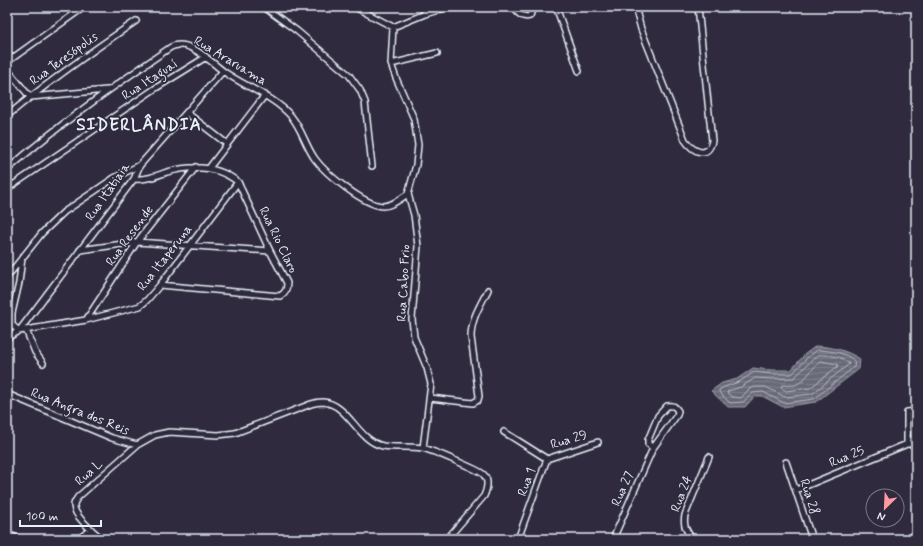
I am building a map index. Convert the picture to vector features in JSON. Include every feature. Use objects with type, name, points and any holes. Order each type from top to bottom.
[{"type":"street","points":[[7,62],[84,7]]},
{"type":"street","points":[[264,7],[297,30],[349,75],[360,90],[365,102],[372,166]]},
{"type":"street","points":[[355,7],[393,27]]},
{"type":"street","points":[[424,7],[424,14]]},
{"type":"street","points":[[393,27],[424,14],[448,7]]},
{"type":"street","points":[[513,7],[522,16],[526,17],[530,16],[533,7]]},
{"type":"street","points":[[556,7],[579,71]]},
{"type":"street","points":[[635,7],[641,29],[685,140],[689,147],[702,152],[706,151],[710,147],[712,141],[698,7]]},
{"type":"street","name":"Rua Teresópolis","points":[[7,116],[90,53],[136,21]]},
{"type":"street","points":[[393,27],[391,64],[414,118],[418,145],[416,165],[408,194]]},
{"type":"street","name":"Rua Araruama","points":[[7,170],[49,134],[108,90],[171,47],[180,45],[191,47],[223,71],[265,95],[290,116],[300,130],[315,159],[339,184],[374,204],[384,206],[392,204],[408,194]]},
{"type":"street","points":[[391,64],[437,53]]},
{"type":"street","name":"Rua Itaguaí","points":[[7,189],[156,88],[206,57]]},
{"type":"street","points":[[7,69],[30,98],[108,90]]},
{"type":"street","name":"Rua Itatiaia","points":[[19,331],[134,179],[140,165],[223,71]]},
{"type":"street","points":[[209,168],[265,95]]},
{"type":"street","points":[[187,113],[227,144]]},
{"type":"street","points":[[7,277],[42,233],[64,212],[114,178],[140,165]]},
{"type":"street","points":[[134,179],[146,179],[170,172],[196,167],[209,168],[225,174],[238,182]]},
{"type":"street","name":"Rua Resende","points":[[86,320],[137,242],[196,167]]},
{"type":"street","name":"Rua Itaperuna","points":[[7,338],[19,331],[86,320],[140,306],[160,285],[238,182]]},
{"type":"street","name":"Rua Rio Claro","points":[[160,285],[280,296],[285,293],[287,283],[270,251],[238,182]]},
{"type":"street","name":"Rua Cabo Frio","points":[[408,194],[414,215],[418,246],[412,319],[414,337],[427,368],[431,384],[423,448]]},
{"type":"street","points":[[80,250],[137,242],[270,251]]},
{"type":"street","points":[[19,331],[12,325],[12,317],[19,283],[22,258]]},
{"type":"street","points":[[430,398],[473,403],[478,400],[479,396],[471,327],[474,317],[488,290]]},
{"type":"street","points":[[26,330],[35,352],[43,363]]},
{"type":"street","name":"Rua Angra dos Reis","points":[[7,394],[112,438],[137,445],[155,435],[170,432],[218,435],[235,433],[311,404],[322,402],[332,404],[343,412],[367,438],[379,445],[423,448],[476,469],[484,474],[488,482],[487,490],[484,496],[447,539]]},
{"type":"street","name":"Rua 27","points":[[613,539],[653,448],[677,415],[678,411],[676,407],[671,405],[667,406],[658,416],[648,440],[648,444],[653,448]]},
{"type":"street","points":[[907,444],[906,415],[907,412],[916,411]]},
{"type":"street","name":"Rua 1","points":[[504,432],[547,458],[518,539]]},
{"type":"street","name":"Rua 29","points":[[547,458],[598,442]]},
{"type":"street","name":"Rua 25","points":[[796,490],[907,444],[916,444]]},
{"type":"street","name":"Rua L","points":[[102,539],[75,512],[75,502],[78,497],[137,445]]},
{"type":"street","name":"Rua 24","points":[[692,539],[685,529],[685,515],[709,457]]},
{"type":"street","name":"Rua 28","points":[[786,462],[812,539]]},
{"type":"street","points":[[79,539],[91,529]]},
{"type":"street","points":[[7,534],[19,539]]},
{"type":"water","points":[[816,346],[828,347],[850,353],[860,359],[859,369],[816,402],[783,407],[762,396],[755,396],[745,407],[728,407],[711,391],[722,383],[737,379],[753,368],[791,370],[805,354]]},
{"type":"district","name":"SIDERLÂNDIA","points":[[139,125]]}]
